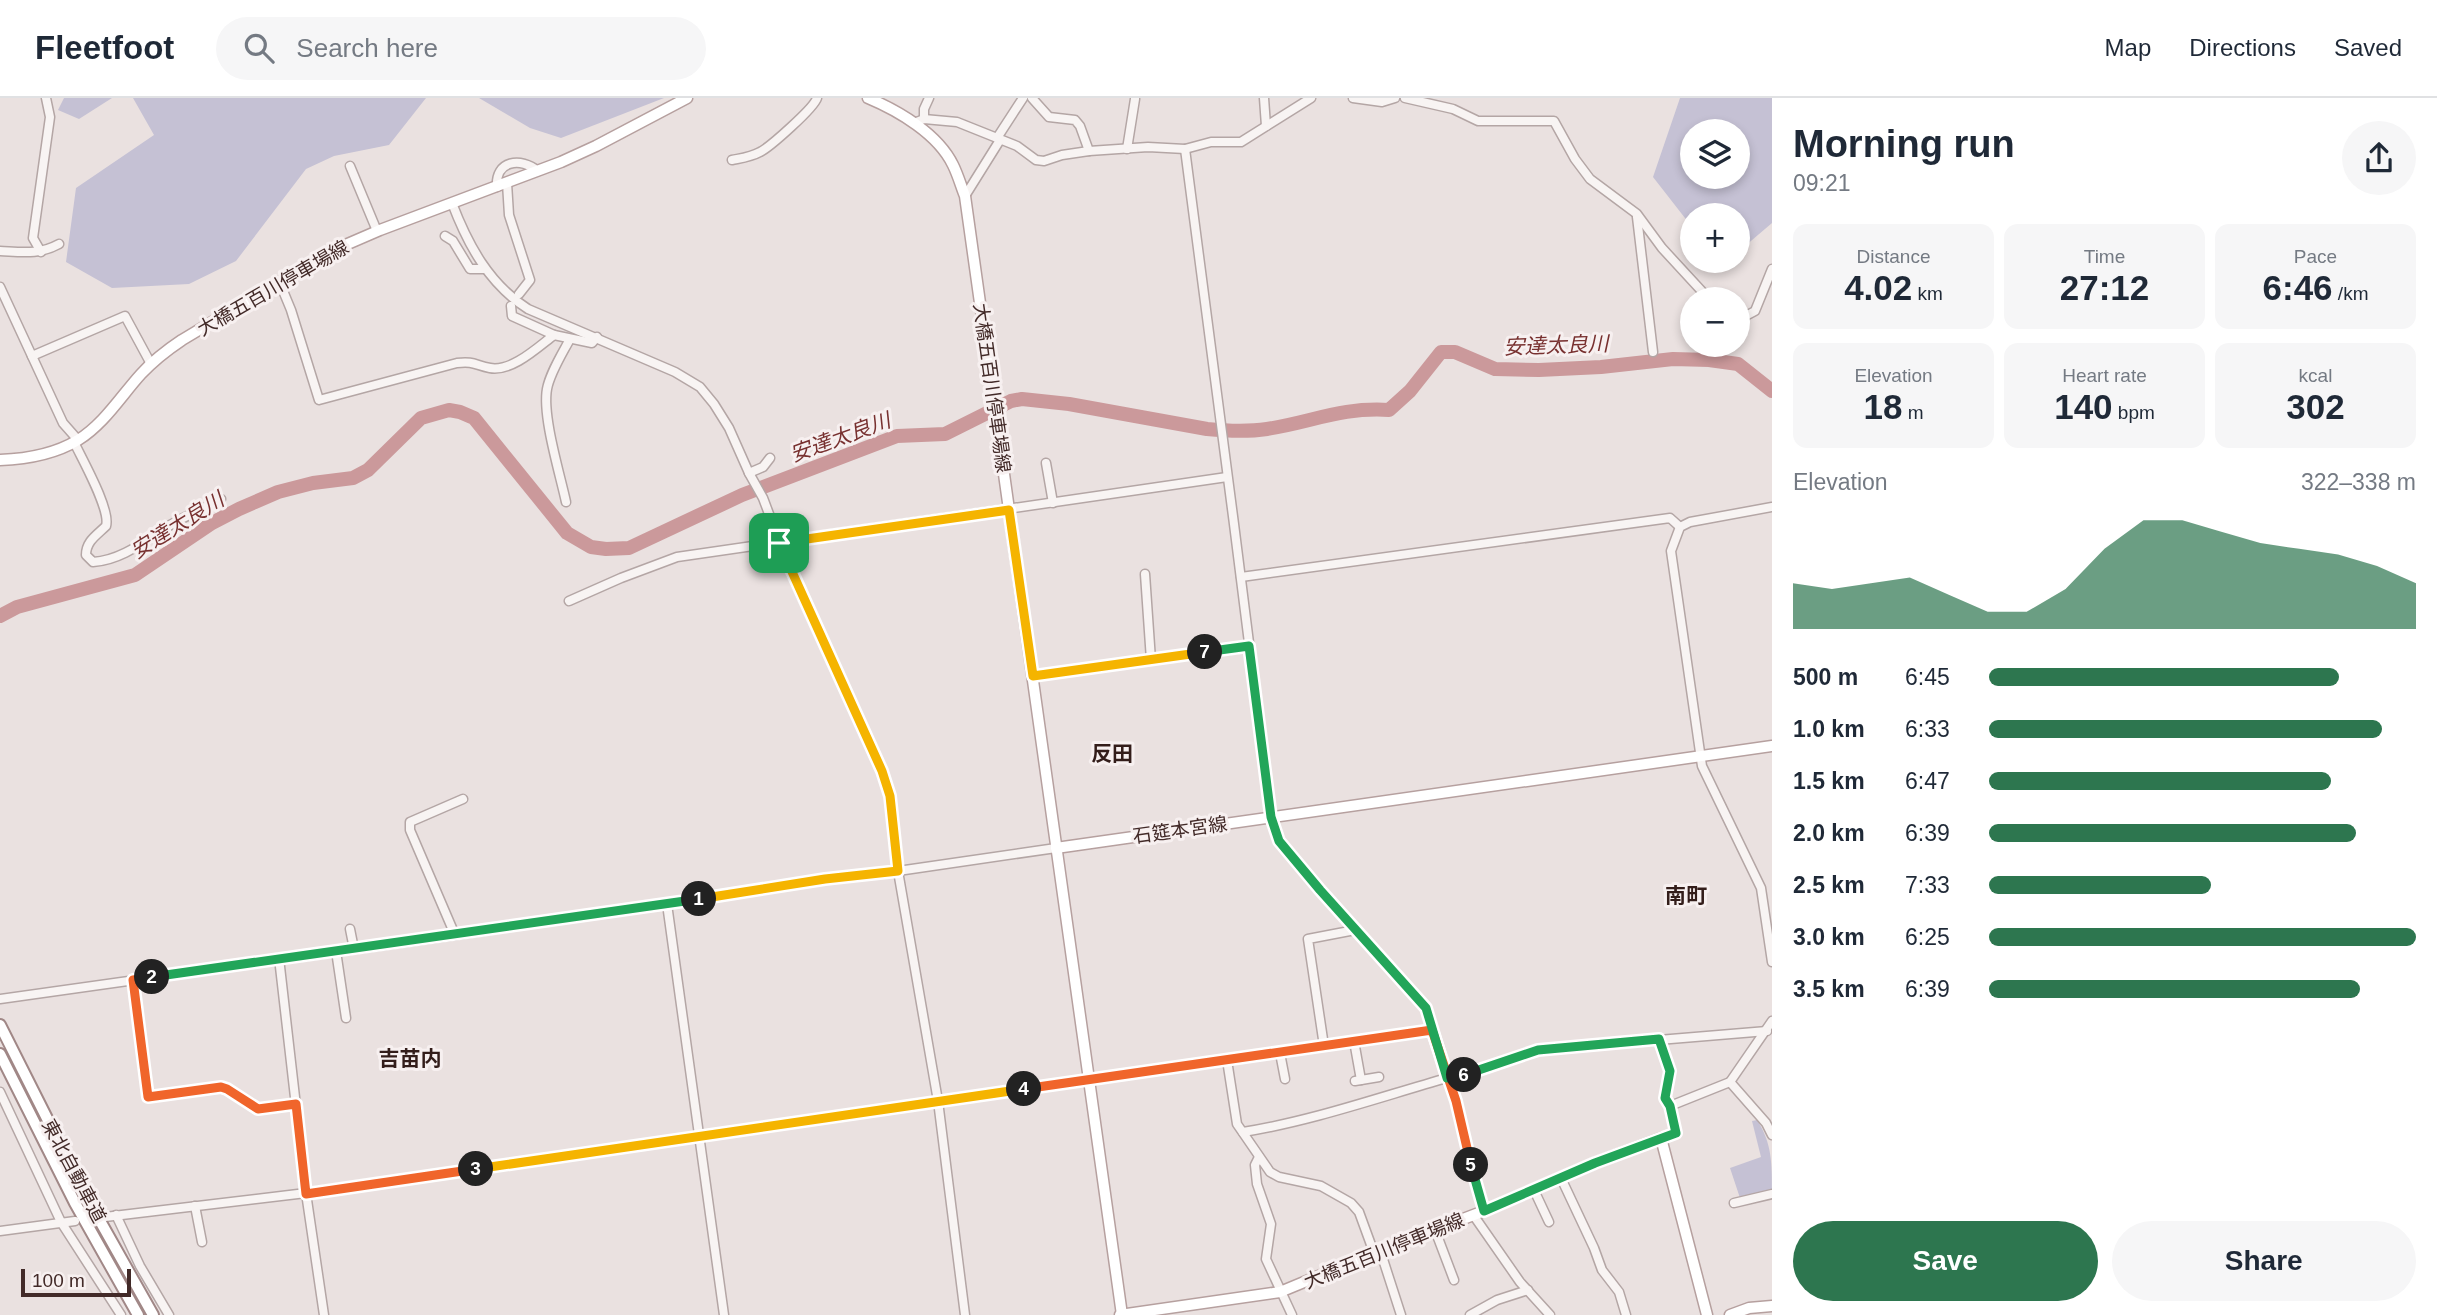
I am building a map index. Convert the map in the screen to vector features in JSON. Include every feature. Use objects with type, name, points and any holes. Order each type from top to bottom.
[{"type":"highway","name":"東北自動車道","points":[[0,1025],[86,1196],[153,1315]]},
{"type":"highway","name":"東北自動車道","points":[[0,1054],[75,1203],[138,1315]]},
{"type":"main road","name":"大橋五百川停車場線","points":[[0,460],[37,456],[76,441],[110,410],[151,364],[182,340],[329,252],[377,231],[538,171],[596,146],[687,98]]},
{"type":"main road","name":"大橋五百川停車場線","points":[[868,98],[882,101],[914,123],[947,155],[954,166],[965,197],[1056,848]]},
{"type":"main road","name":"石筵本宮線","points":[[1056,848],[1772,746]]},
{"type":"main road","points":[[1056,848],[1121,1315]]},
{"type":"main road","name":"大橋五百川停車場線","points":[[1121,1315],[1280,1292],[1474,1216],[1595,1163],[1661,1138]]},
{"type":"main road","points":[[1661,1138],[1707,1315]]},
{"type":"main road","points":[[1734,1314],[1749,1308],[1772,1307]]},
{"type":"street","points":[[41,252],[33,238],[50,117],[46,98]]},
{"type":"street","points":[[732,160],[749,157],[765,149],[810,110],[817,98]]},
{"type":"street","points":[[924,119],[924,109],[929,98]]},
{"type":"street","points":[[965,197],[1023,98]]},
{"type":"street","points":[[1032,98],[1049,117],[1075,120],[1090,151]]},
{"type":"street","points":[[1264,98],[1266,126]]},
{"type":"street","points":[[914,123],[924,119],[957,122],[1017,146],[1036,160],[1044,161],[1090,151],[1185,149],[1211,142],[1241,142],[1311,98]]},
{"type":"street","points":[[1353,98],[1382,102],[1395,98]]},
{"type":"street","points":[[1405,98],[1453,109],[1478,121],[1554,121],[1575,159],[1590,178],[1637,214],[1662,248],[1698,287]]},
{"type":"street","points":[[1127,149],[1135,99]]},
{"type":"street","points":[[1185,149],[1222,418],[1227,477],[1271,817],[1279,841],[1426,1008],[1456,1101],[1484,1211]]},
{"type":"street","points":[[519,294],[530,280],[497,176],[514,162],[525,162],[538,171]]},
{"type":"street","points":[[350,166],[377,231]]},
{"type":"street","points":[[452,203],[485,269],[505,293],[528,309],[675,372],[700,387],[723,417],[763,498],[779,543],[882,771],[890,796],[898,871],[938,1101],[965,1315]]},
{"type":"street","points":[[1637,214],[1653,352]]},
{"type":"street","points":[[445,236],[453,241],[470,269],[485,269]]},
{"type":"street","points":[[0,251],[41,252],[59,244]]},
{"type":"street","points":[[1750,314],[1755,311],[1772,269]]},
{"type":"street","points":[[279,281],[292,310],[319,400],[457,363],[475,362],[499,368],[517,360],[554,335]]},
{"type":"street","points":[[0,286],[63,423],[76,441],[107,517],[106,526],[92,538],[86,549],[86,555],[93,562],[116,557],[221,499]]},
{"type":"street","points":[[511,306],[512,316],[554,335],[592,343],[597,337]]},
{"type":"street","points":[[32,356],[125,316],[151,364]]},
{"type":"street","points":[[566,502],[553,449],[547,387],[569,339]]},
{"type":"street","points":[[750,475],[769,462],[770,458]]},
{"type":"street","points":[[1045,463],[1053,503]]},
{"type":"street","points":[[569,601],[677,556],[1227,477]]},
{"type":"street","points":[[1772,507],[1704,519],[1680,527],[1673,543],[1672,560],[1702,766],[1761,888],[1772,962]]},
{"type":"street","points":[[1241,577],[1671,518],[1680,527]]},
{"type":"street","points":[[1145,574],[1152,660]]},
{"type":"street","points":[[1033,676],[1249,646]]},
{"type":"street","points":[[455,935],[410,830],[410,822],[463,799]]},
{"type":"street","points":[[0,999],[1056,848]]},
{"type":"street","points":[[667,904],[724,1315]]},
{"type":"street","points":[[350,929],[354,949]]},
{"type":"street","points":[[1324,1046],[1308,939],[1355,930]]},
{"type":"street","points":[[336,951],[346,1018]]},
{"type":"street","points":[[279,958],[306,1194],[324,1315]]},
{"type":"street","points":[[133,980],[148,1097],[221,1087],[258,1109],[296,1104]]},
{"type":"street","points":[[1670,1106],[1730,1082],[1772,1021]]},
{"type":"street","points":[[105,1216],[195,1206],[235,1206],[1432,1030]]},
{"type":"street","points":[[1243,1132],[1278,1127],[1457,1077],[1538,1050],[1766,1031]]},
{"type":"street","points":[[1659,1039],[1670,1071],[1665,1098],[1670,1106],[1676,1133],[1661,1138]]},
{"type":"street","points":[[1354,1041],[1358,1080],[1379,1077]]},
{"type":"street","points":[[1280,1052],[1285,1079]]},
{"type":"street","points":[[1227,1060],[1235,1117],[1259,1157],[1270,1172],[1279,1177],[1321,1186],[1351,1203],[1359,1212],[1377,1252],[1401,1315]]},
{"type":"street","points":[[1730,1082],[1766,1124],[1772,1135]]},
{"type":"street","points":[[0,1092],[61,1222],[121,1315]]},
{"type":"street","points":[[1259,1157],[1255,1166],[1257,1184],[1271,1224],[1266,1259],[1292,1315]]},
{"type":"street","points":[[1561,1178],[1602,1270],[1619,1292],[1626,1315]]},
{"type":"street","points":[[1534,1190],[1549,1222]]},
{"type":"street","points":[[1734,1203],[1772,1194]]},
{"type":"street","points":[[195,1206],[202,1242]]},
{"type":"street","points":[[116,1215],[140,1266],[169,1315]]},
{"type":"street","points":[[1474,1216],[1497,1251],[1550,1315]]},
{"type":"street","points":[[0,1231],[75,1221]]},
{"type":"street","points":[[1435,1230],[1454,1280]]},
{"type":"street","points":[[1470,1315],[1497,1300],[1528,1290]]},
{"type":"shaded area","points":[[64,98],[112,98],[79,119],[58,110]]},
{"type":"shaded area","points":[[133,98],[426,98],[389,145],[334,156],[306,169],[236,261],[189,284],[112,288],[66,262],[76,188],[154,135]]},
{"type":"shaded area","points":[[479,98],[664,98],[561,138],[530,128]]},
{"type":"shaded area","points":[[1680,98],[1772,98],[1772,223],[1750,242],[1750,203],[1680,203],[1680,212],[1653,177]]},
{"type":"shaded area","points":[[1757,1120],[1766,1137],[1770,1154],[1772,1192],[1740,1198],[1730,1168],[1761,1157],[1752,1121]]},
{"type":"waterway","name":"安達太良川","points":[[0,616],[17,607],[135,575],[212,523],[278,492],[313,483],[353,478],[368,470],[421,418],[449,410],[474,418],[567,533],[591,547],[606,549],[629,548],[742,495],[897,436],[945,434],[1011,401],[1022,399],[1069,404],[1207,429],[1260,430],[1341,413],[1389,410],[1410,391],[1441,352],[1455,352],[1495,369],[1539,370],[1673,359],[1709,360],[1738,364],[1772,391]]},
{"type":"district","name":"反田","points":[[1112,753]]},
{"type":"district","name":"南町","points":[[1686,895]]},
{"type":"district","name":"吉苗内","points":[[410,1058]]},
{"type":"route","points":[[779,543],[882,771],[890,796],[898,871],[825,879],[133,980],[148,1097],[221,1087],[258,1109],[296,1104],[306,1194],[1432,1030],[1447,1078],[1456,1101],[1484,1211],[1595,1163],[1676,1133],[1670,1106],[1665,1098],[1670,1071],[1659,1039],[1538,1050],[1447,1078],[1426,1008],[1279,841],[1271,817],[1249,646],[1033,676],[1009,510],[779,543]]}]
